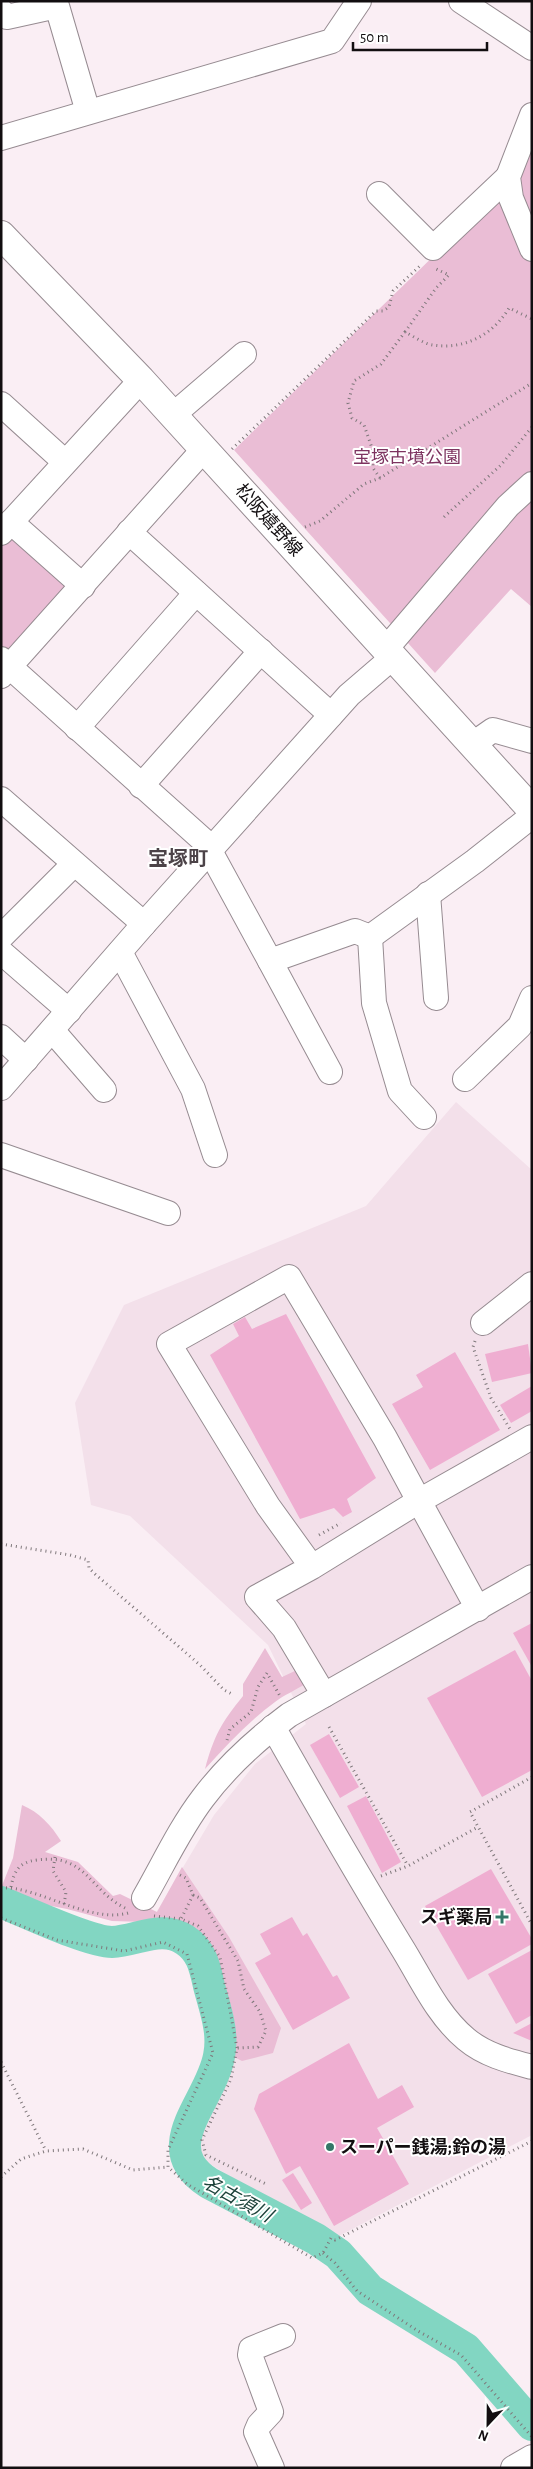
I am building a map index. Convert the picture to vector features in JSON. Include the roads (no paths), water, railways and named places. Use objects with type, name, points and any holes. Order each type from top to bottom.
[{"type":"main road","name":"松阪嬉野線","points":[[1,236],[141,380],[388,654],[532,810]]},
{"type":"street","points":[[1,138],[332,41],[359,1]]},
{"type":"street","points":[[462,1],[532,48]]},
{"type":"street","points":[[1,11],[8,18],[64,3],[88,112]]},
{"type":"street","points":[[379,194],[430,254],[508,177],[532,115]]},
{"type":"street","points":[[508,177],[511,198],[532,249]]},
{"type":"street","points":[[173,416],[244,354]]},
{"type":"street","points":[[83,586],[6,527],[141,380]]},
{"type":"street","points":[[1,404],[65,462]]},
{"type":"street","points":[[212,457],[129,532],[83,586],[4,667],[77,728],[211,850],[330,1072]]},
{"type":"street","points":[[1,1088],[144,924],[388,654],[508,506],[532,484]]},
{"type":"street","points":[[129,532],[330,716]]},
{"type":"street","points":[[77,728],[196,593]]},
{"type":"street","points":[[141,786],[261,652]]},
{"type":"street","points":[[473,744],[493,730],[532,740]]},
{"type":"street","points":[[1,799],[144,924]]},
{"type":"street","points":[[370,937],[532,816]]},
{"type":"street","points":[[1,937],[74,864]]},
{"type":"street","points":[[428,894],[436,998]]},
{"type":"street","points":[[270,961],[355,931],[370,937]]},
{"type":"street","points":[[370,937],[374,1003],[400,1091],[424,1117]]},
{"type":"street","points":[[1,952],[69,1011]]},
{"type":"street","points":[[120,952],[193,1089],[215,1155]]},
{"type":"street","points":[[465,1079],[520,1026],[532,998]]},
{"type":"street","points":[[52,1030],[104,1090]]},
{"type":"street","points":[[1,1037],[26,1060]]},
{"type":"street","points":[[1,1155],[168,1212]]},
{"type":"street","points":[[312,1567],[268,1506],[169,1344],[289,1277],[329,1342],[478,1608]]},
{"type":"street","points":[[483,1323],[532,1284]]},
{"type":"street","points":[[324,1695],[284,1628],[256,1597],[312,1567],[419,1501],[521,1433]]},
{"type":"street","points":[[148,1907],[202,1799],[247,1749],[289,1715],[532,1578]]},
{"type":"street","points":[[273,1727],[374,1902],[450,2023],[479,2048],[495,2056],[532,2067]]},
{"type":"street","points":[[272,2468],[256,2432],[259,2425],[271,2412],[250,2355],[251,2349],[257,2345],[283,2336]]},
{"type":"street","points":[[513,2468],[532,2456]]},
{"type":"waterway","name":"名古須川","points":[[1,1902],[73,1932],[102,1941],[121,1941],[158,1933],[167,1933],[176,1935],[191,1944],[204,1966],[218,2021],[220,2038],[219,2056],[214,2073],[190,2123],[185,2139],[186,2154],[193,2169],[209,2183],[316,2239],[338,2254],[370,2290],[466,2349],[532,2425]]},
{"type":"place","name":"スギ薬局","points":[[502,1917]]},
{"type":"place","name":"スーパー銭湯;鈴の湯","points":[[330,2147]]},
{"type":"district","name":"宝塚町","points":[[178,858]]},
{"type":"park label","name":"宝塚古墳公園","points":[[407,457]]}]
